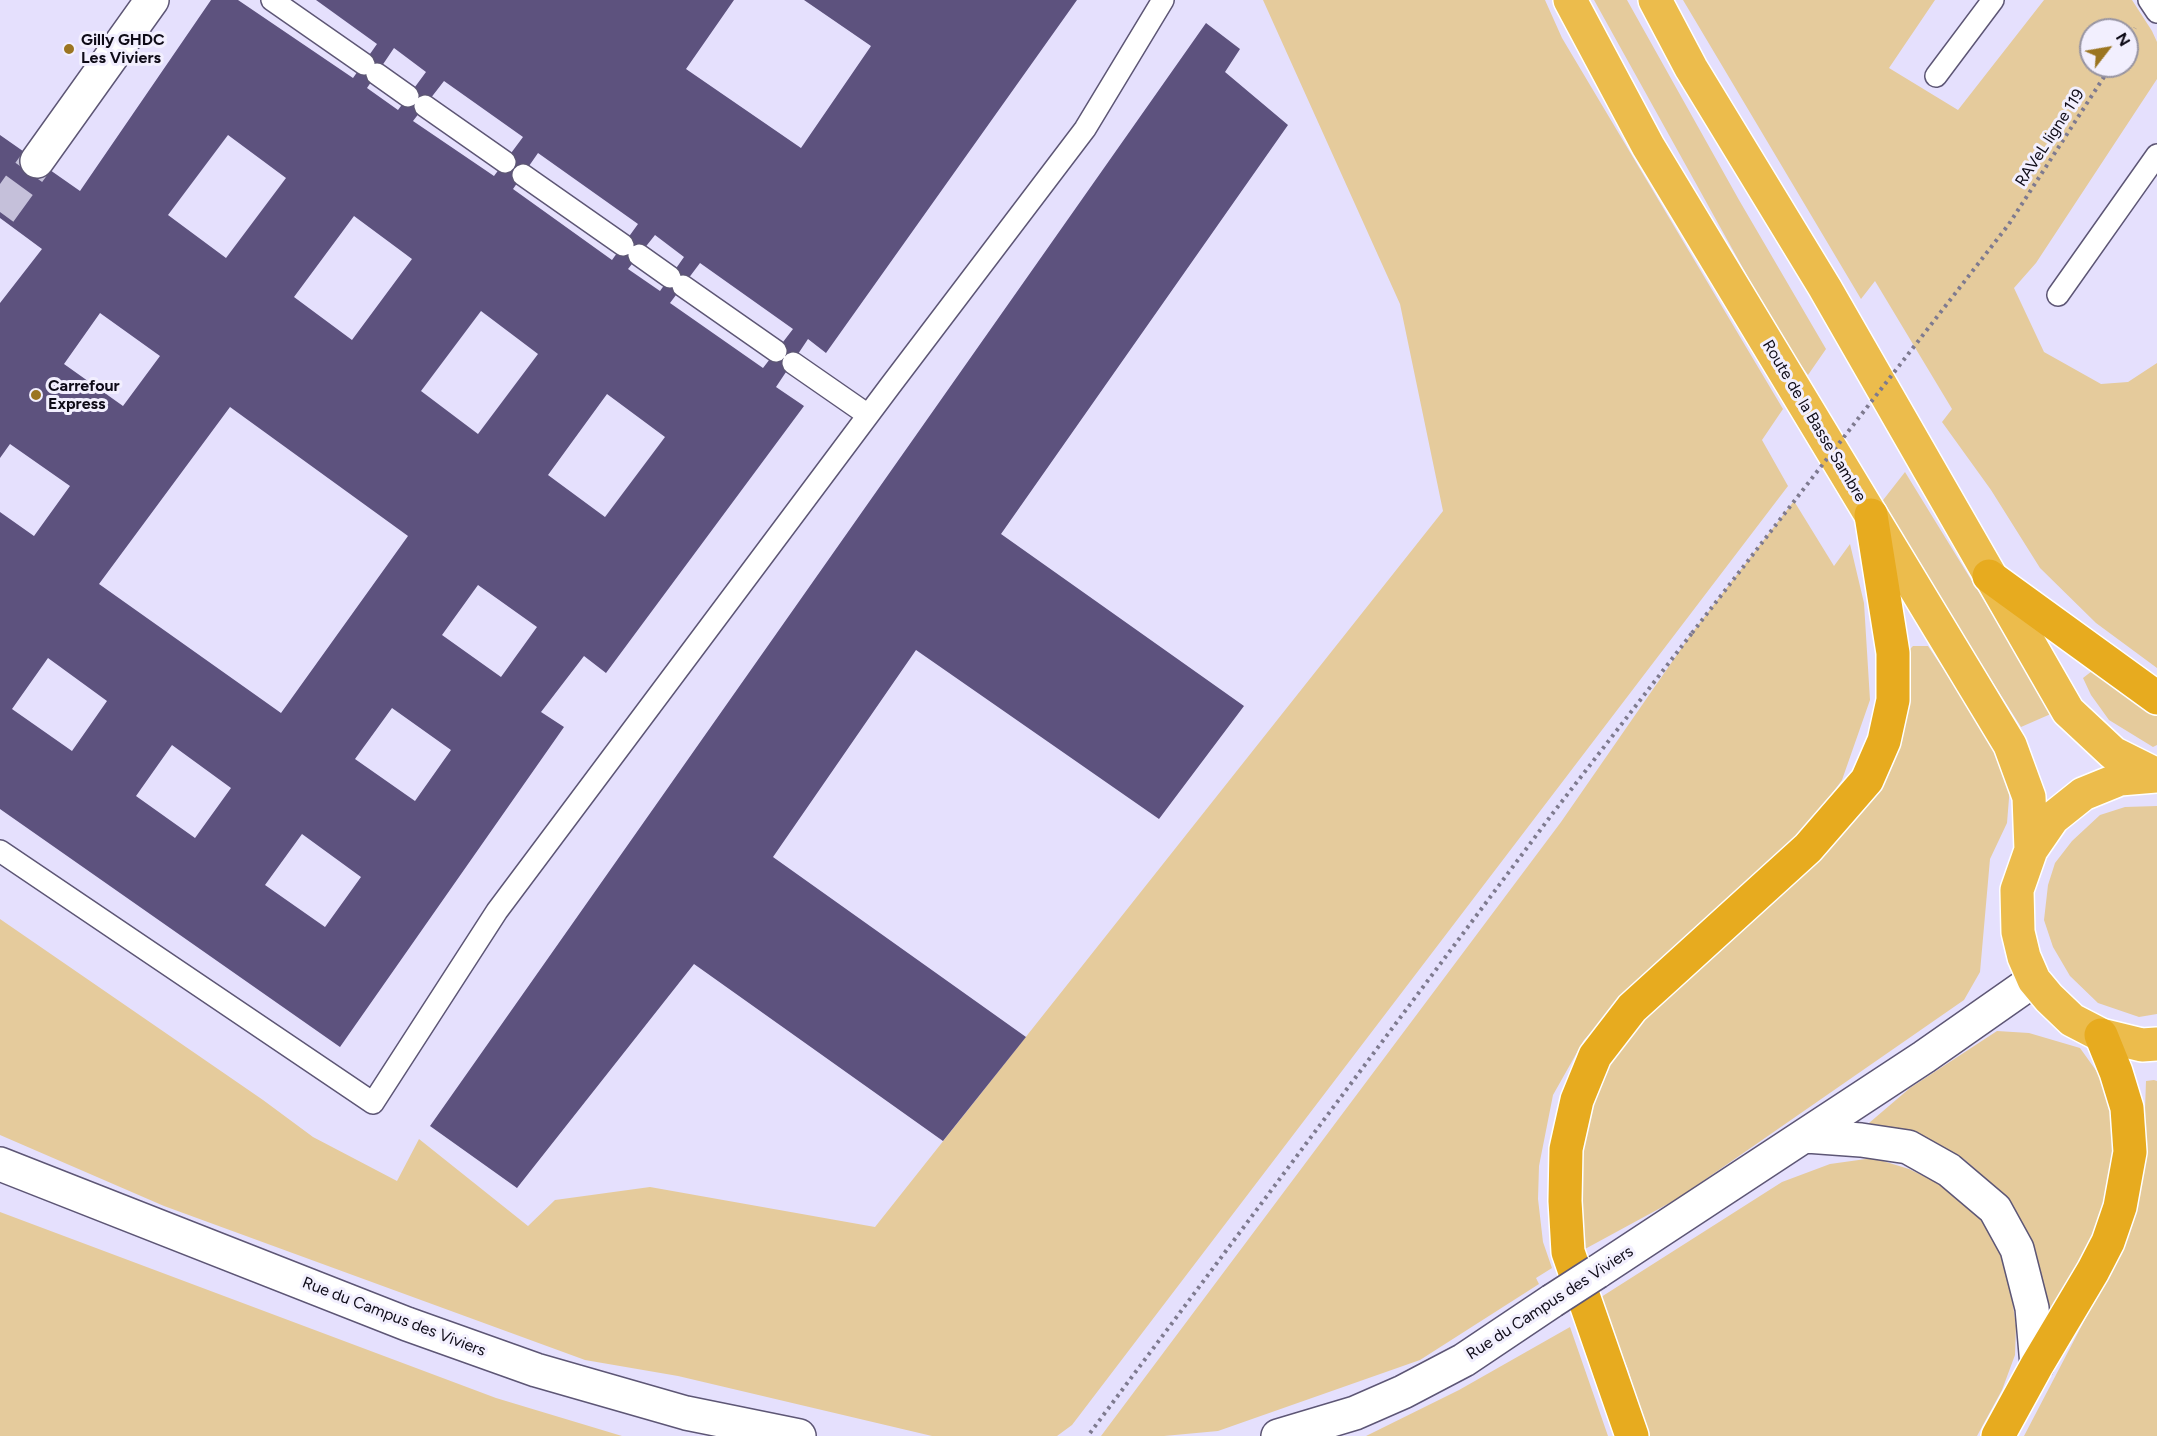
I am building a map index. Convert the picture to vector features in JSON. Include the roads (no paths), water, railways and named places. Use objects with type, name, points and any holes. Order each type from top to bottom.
[{"type":"highway","name":"Route de la Basse Sambre","points":[[1570,0],[1648,146],[2010,745],[2029,797],[2031,850]]},
{"type":"highway","points":[[1655,0],[1691,68],[1831,298],[2068,711],[2113,753],[2157,776]]},
{"type":"highway","points":[[1632,1436],[1568,1252],[1565,1201],[1566,1149],[1576,1100],[1594,1056],[1632,1008],[1808,848],[1867,780],[1884,741],[1893,700],[1893,653],[1871,515]]},
{"type":"highway","points":[[1989,576],[2157,698]]},
{"type":"highway","points":[[2152,1048],[2101,1035],[2073,1020],[2049,998],[2034,980],[2024,957],[2018,932],[2017,890],[2031,850],[2053,818],[2083,794],[2120,779],[2157,776]]},
{"type":"highway","points":[[1998,1436],[2103,1251],[2120,1207],[2130,1152],[2127,1108],[2101,1035]]},
{"type":"street","points":[[37,160],[152,0]]},
{"type":"street","name":"Rue du Campus des Viviers","points":[[1278,1436],[1355,1413],[1403,1392],[1464,1360],[1806,1136],[2034,980]]},
{"type":"street","points":[[1806,1136],[1861,1140],[1908,1147],[1949,1170],[1995,1209],[2017,1248],[2032,1308],[2037,1365]]},
{"type":"street","name":"Rue du Campus des Viviers","points":[[0,1164],[407,1324],[536,1370],[686,1413],[799,1436]]},
{"type":"lane","points":[[272,0],[505,162]]},
{"type":"lane","points":[[0,851],[373,1103],[497,911],[1085,129],[1163,0]]},
{"type":"lane","points":[[1936,76],[1993,0]]},
{"type":"lane","points":[[2149,0],[2157,12]]},
{"type":"lane","points":[[2058,295],[2157,155]]},
{"type":"lane","points":[[523,175],[868,415]]},
{"type":"tunnel","points":[[0,212],[37,161]]},
{"type":"place","name":"Gilly GHDC Les Viviers","points":[[69,49]]},
{"type":"place","name":"Carrefour Express","points":[[36,395]]}]
